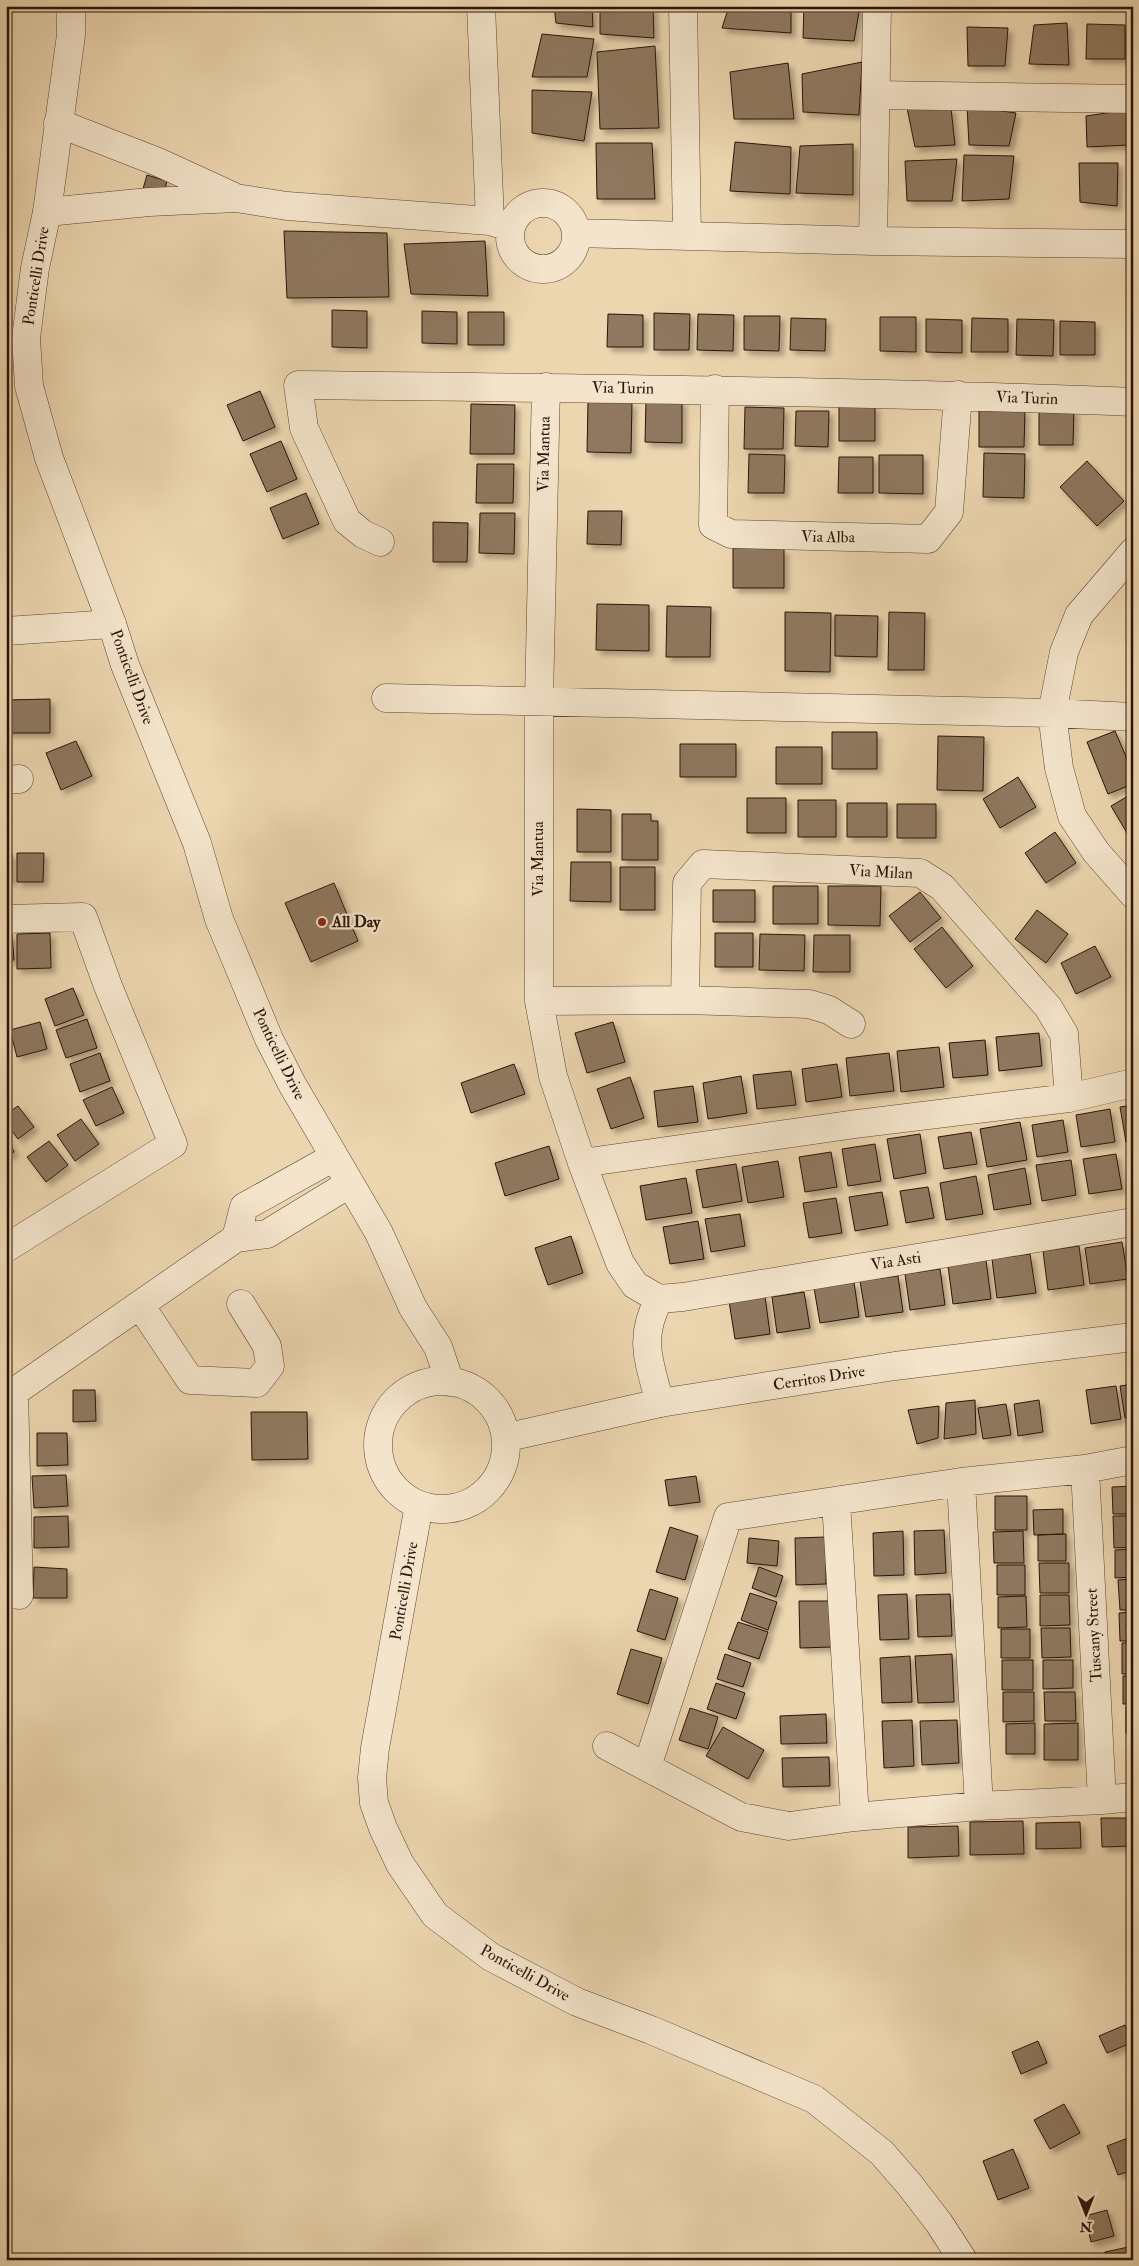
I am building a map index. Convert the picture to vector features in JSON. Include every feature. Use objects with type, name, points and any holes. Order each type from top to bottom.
[{"type":"street","name":"Ponticelli Drive","points":[[71,6],[71,35],[47,212],[35,268],[26,338],[29,386],[49,458],[112,624],[125,665],[197,843],[219,919],[285,1069],[349,1184],[379,1233],[414,1308],[438,1347],[440,1382]]},
{"type":"street","points":[[47,212],[149,202],[236,198],[287,206],[500,224],[531,205],[546,202],[560,208],[571,218],[576,233],[574,247],[566,259],[555,267],[540,268],[526,264],[516,255],[500,224],[481,6]]},
{"type":"street","points":[[683,6],[687,235]]},
{"type":"street","points":[[874,241],[877,6]]},
{"type":"street","points":[[876,96],[1133,99]]},
{"type":"street","points":[[58,123],[158,162],[236,198]]},
{"type":"street","points":[[576,233],[874,241],[1133,244]]},
{"type":"street","name":"Via Turin","points":[[380,542],[363,534],[347,521],[304,428],[298,385],[715,390],[958,395],[1133,402]]},
{"type":"street","name":"Via Mantua","points":[[546,388],[539,700],[539,1001],[553,1076],[582,1163],[620,1264],[635,1285],[659,1299]]},
{"type":"street","name":"Via Alba","points":[[715,390],[713,525],[731,534],[928,539],[949,512],[958,395]]},
{"type":"street","points":[[1133,552],[1079,615],[1064,652],[1052,713],[1059,768],[1072,816],[1096,852],[1133,894]]},
{"type":"street","points":[[6,631],[112,624]]},
{"type":"street","points":[[386,698],[1052,713],[1133,717]]},
{"type":"street","name":"Via Milan","points":[[685,1000],[687,883],[702,864],[920,874],[942,886],[1048,1007],[1064,1034],[1069,1098]]},
{"type":"street","points":[[6,919],[83,917],[108,986],[174,1144],[6,1248]]},
{"type":"street","points":[[539,1001],[685,1000],[809,1004],[829,1010],[852,1024]]},
{"type":"street","points":[[582,1163],[856,1124],[1069,1098],[1133,1083]]},
{"type":"street","points":[[236,1238],[244,1207],[334,1157]]},
{"type":"street","points":[[19,1595],[10,1392],[236,1238],[266,1234],[349,1184]]},
{"type":"street","name":"Via Asti","points":[[659,1299],[683,1297],[1133,1222]]},
{"type":"street","points":[[659,1299],[650,1316],[646,1340],[660,1403]]},
{"type":"street","points":[[140,1305],[190,1380],[257,1382],[270,1366],[266,1346],[240,1304]]},
{"type":"street","name":"Cerritos Drive","points":[[508,1437],[660,1403],[895,1366],[1133,1338]]},
{"type":"street","points":[[440,1382],[469,1387],[486,1398],[499,1414],[508,1437],[507,1452],[502,1470],[491,1487],[476,1500],[458,1508],[439,1509],[419,1505],[401,1495],[388,1480],[380,1460],[378,1440],[383,1420],[394,1402],[410,1390],[440,1382]]},
{"type":"street","points":[[647,1767],[728,1517],[961,1482],[1085,1470],[1133,1460]]},
{"type":"street","name":"Tuscany Street","points":[[1085,1470],[1102,1800]]},
{"type":"street","points":[[961,1482],[979,1806]]},
{"type":"street","points":[[836,1501],[855,1817]]},
{"type":"street","name":"Ponticelli Drive","points":[[419,1505],[375,1748],[372,1778],[374,1803],[383,1828],[400,1864],[435,1915],[491,1957],[577,2002],[651,2030],[814,2099],[882,2154],[909,2184],[939,2223],[962,2260]]},
{"type":"street","points":[[607,1746],[741,1817],[789,1826],[855,1817],[979,1806],[1133,1797]]},
{"type":"building","points":[[554,6],[592,6],[593,27],[556,23]]},
{"type":"building","points":[[600,6],[653,6],[654,38],[600,34]]},
{"type":"building","points":[[729,6],[791,6],[791,33],[722,28]]},
{"type":"building","points":[[804,6],[860,6],[854,41],[803,38]]},
{"type":"building","points":[[1067,23],[1069,65],[1029,64],[1034,25]]},
{"type":"building","points":[[1087,24],[1125,25],[1125,59],[1086,59]]},
{"type":"building","points":[[967,27],[1008,28],[1005,66],[968,66]]},
{"type":"building","points":[[542,34],[594,39],[587,77],[532,77]]},
{"type":"building","points":[[655,46],[659,128],[600,129],[597,52]]},
{"type":"building","points":[[862,62],[859,115],[803,112],[802,74]]},
{"type":"building","points":[[788,63],[794,119],[734,119],[730,72]]},
{"type":"building","points":[[532,90],[592,92],[584,141],[532,133]]},
{"type":"building","points":[[967,106],[1016,113],[1009,146],[969,145]]},
{"type":"building","points":[[907,108],[951,108],[955,145],[915,147]]},
{"type":"building","points":[[1133,109],[1128,145],[1087,147],[1086,116]]},
{"type":"building","points":[[735,142],[791,147],[790,194],[730,191]]},
{"type":"building","points":[[596,143],[652,143],[655,199],[597,199]]},
{"type":"building","points":[[853,144],[853,195],[796,193],[800,146]]},
{"type":"building","points":[[964,155],[1014,156],[1009,199],[962,201]]},
{"type":"building","points":[[957,159],[952,201],[907,201],[905,161]]},
{"type":"building","points":[[1079,163],[1118,163],[1117,206],[1080,202]]},
{"type":"building","points":[[147,175],[167,181],[163,195],[143,189]]},
{"type":"building","points":[[284,231],[387,233],[389,297],[287,298]]},
{"type":"building","points":[[485,241],[488,296],[411,294],[404,244]]},
{"type":"building","points":[[332,310],[367,311],[367,348],[332,347]]},
{"type":"building","points":[[422,311],[457,312],[457,344],[422,343]]},
{"type":"building","points":[[468,312],[504,312],[504,345],[468,345]]},
{"type":"building","points":[[654,313],[690,314],[689,350],[654,350]]},
{"type":"building","points":[[608,314],[643,315],[643,347],[607,347]]},
{"type":"building","points":[[698,314],[734,315],[733,351],[697,350]]},
{"type":"building","points":[[744,316],[780,316],[779,351],[744,350]]},
{"type":"building","points":[[880,317],[916,317],[916,352],[880,351]]},
{"type":"building","points":[[791,318],[826,319],[825,351],[790,350]]},
{"type":"building","points":[[972,318],[1008,319],[1008,352],[971,352]]},
{"type":"building","points":[[926,319],[962,320],[962,353],[926,352]]},
{"type":"building","points":[[1017,319],[1054,320],[1053,356],[1016,355]]},
{"type":"building","points":[[1060,321],[1095,322],[1095,355],[1060,355]]},
{"type":"building","points":[[260,391],[275,427],[243,441],[227,405]]},
{"type":"building","points":[[646,400],[682,400],[682,443],[645,442]]},
{"type":"building","points":[[588,402],[632,402],[631,453],[587,452]]},
{"type":"building","points":[[471,404],[515,405],[514,454],[470,454]]},
{"type":"building","points":[[839,405],[875,406],[875,441],[839,441]]},
{"type":"building","points":[[745,407],[784,408],[783,449],[744,449]]},
{"type":"building","points":[[979,410],[1025,410],[1024,447],[979,447]]},
{"type":"building","points":[[1039,410],[1074,410],[1073,445],[1039,445]]},
{"type":"building","points":[[796,411],[829,411],[828,447],[795,446]]},
{"type":"building","points":[[281,441],[297,479],[267,492],[250,454]]},
{"type":"building","points":[[984,453],[1025,454],[1024,498],[983,497]]},
{"type":"building","points":[[749,454],[785,455],[784,493],[748,493]]},
{"type":"building","points":[[879,455],[923,455],[923,494],[879,493]]},
{"type":"building","points":[[839,457],[873,457],[873,493],[838,493]]},
{"type":"building","points":[[1087,461],[1124,501],[1097,526],[1060,487]]},
{"type":"building","points":[[477,464],[514,464],[513,503],[476,503]]},
{"type":"building","points":[[306,493],[319,524],[283,539],[270,508]]},
{"type":"building","points":[[588,511],[622,511],[621,545],[587,544]]},
{"type":"building","points":[[480,513],[515,513],[514,554],[479,553]]},
{"type":"building","points":[[433,522],[468,523],[467,562],[433,562]]},
{"type":"building","points":[[733,548],[784,549],[784,588],[733,588]]},
{"type":"building","points":[[597,604],[649,605],[649,651],[596,650]]},
{"type":"building","points":[[667,606],[711,607],[710,657],[666,657]]},
{"type":"building","points":[[785,612],[831,613],[830,672],[785,671]]},
{"type":"building","points":[[889,612],[925,613],[924,670],[888,670]]},
{"type":"building","points":[[835,615],[878,616],[877,657],[835,656]]},
{"type":"building","points":[[50,699],[50,733],[6,733],[6,700]]},
{"type":"building","points":[[1115,731],[1133,773],[1133,784],[1108,794],[1087,742]]},
{"type":"building","points":[[832,732],[877,732],[877,769],[832,769]]},
{"type":"building","points":[[938,736],[984,737],[983,791],[937,790]]},
{"type":"building","points":[[76,741],[92,776],[61,790],[46,753]]},
{"type":"building","points":[[680,744],[736,744],[736,777],[680,777]]},
{"type":"building","points":[[776,747],[822,747],[822,784],[776,784]]},
{"type":"building","points":[[1018,777],[1036,807],[1000,828],[983,799]]},
{"type":"building","points":[[1133,793],[1133,843],[1111,806]]},
{"type":"building","points":[[747,798],[786,798],[786,833],[747,833]]},
{"type":"building","points":[[798,800],[836,800],[836,837],[798,837]]},
{"type":"building","points":[[847,803],[887,803],[887,837],[847,837]]},
{"type":"building","points":[[897,804],[936,804],[936,838],[897,838]]},
{"type":"building","points":[[577,809],[611,810],[611,852],[577,852]]},
{"type":"building","points":[[622,814],[651,814],[651,821],[658,821],[658,860],[622,860]]},
{"type":"building","points":[[1055,832],[1076,863],[1046,883],[1025,853]]},
{"type":"building","points":[[17,853],[44,853],[43,882],[17,882]]},
{"type":"building","points":[[6,854],[12,854],[12,881],[6,881]]},
{"type":"building","points":[[571,862],[611,862],[611,902],[570,901]]},
{"type":"building","points":[[620,867],[655,867],[655,910],[620,910]]},
{"type":"building","name":"All Day","points":[[334,883],[358,941],[311,962],[285,903]]},
{"type":"building","points":[[773,886],[818,886],[818,924],[773,924]]},
{"type":"building","points":[[828,886],[881,886],[880,926],[828,925]]},
{"type":"building","points":[[713,890],[755,890],[755,922],[713,922]]},
{"type":"building","points":[[920,892],[941,918],[910,942],[889,916]]},
{"type":"building","points":[[1037,910],[1068,934],[1046,963],[1015,939]]},
{"type":"building","points":[[942,927],[973,966],[946,988],[914,949]]},
{"type":"building","points":[[50,933],[51,968],[17,969],[17,934]]},
{"type":"building","points":[[715,933],[753,933],[753,967],[715,967]]},
{"type":"building","points":[[6,934],[12,934],[14,960],[6,960]]},
{"type":"building","points":[[760,934],[805,935],[804,971],[759,970]]},
{"type":"building","points":[[814,935],[850,935],[850,972],[813,972]]},
{"type":"building","points":[[1095,946],[1111,977],[1076,994],[1061,963]]},
{"type":"building","points":[[73,988],[84,1015],[55,1026],[45,999]]},
{"type":"building","points":[[87,1019],[97,1048],[66,1058],[56,1030]]},
{"type":"building","points":[[40,1022],[47,1049],[17,1057],[10,1030]]},
{"type":"building","points":[[613,1022],[625,1062],[587,1073],[575,1033]]},
{"type":"building","points":[[1039,1033],[1042,1066],[999,1071],[996,1037]]},
{"type":"building","points":[[985,1040],[988,1075],[953,1078],[949,1043]]},
{"type":"building","points":[[939,1047],[944,1087],[901,1092],[897,1051]]},
{"type":"building","points":[[100,1053],[110,1081],[80,1092],[70,1064]]},
{"type":"building","points":[[889,1053],[894,1091],[850,1096],[846,1058]]},
{"type":"building","points":[[514,1064],[525,1094],[471,1113],[461,1083]]},
{"type":"building","points":[[837,1064],[842,1097],[806,1102],[802,1069]]},
{"type":"building","points":[[791,1071],[796,1105],[757,1109],[753,1075]]},
{"type":"building","points":[[741,1076],[747,1113],[708,1119],[703,1083]]},
{"type":"building","points":[[630,1077],[644,1118],[611,1129],[597,1089]]},
{"type":"building","points":[[693,1086],[698,1122],[658,1127],[654,1091]]},
{"type":"building","points":[[112,1087],[124,1113],[96,1126],[83,1100]]},
{"type":"building","points":[[1133,1105],[1133,1141],[1126,1142],[1120,1107]]},
{"type":"building","points":[[18,1106],[34,1127],[18,1139],[6,1123],[6,1114]]},
{"type":"building","points":[[1110,1109],[1115,1142],[1081,1147],[1076,1115]]},
{"type":"building","points":[[81,1119],[99,1144],[75,1161],[57,1135]]},
{"type":"building","points":[[1063,1120],[1068,1152],[1037,1157],[1032,1125]]},
{"type":"building","points":[[1020,1122],[1027,1160],[987,1167],[980,1129]]},
{"type":"building","points":[[971,1132],[977,1164],[944,1169],[938,1137]]},
{"type":"building","points":[[920,1134],[926,1173],[894,1179],[887,1139]]},
{"type":"building","points":[[6,1135],[14,1152],[6,1156]]},
{"type":"building","points":[[49,1141],[68,1165],[46,1182],[27,1157]]},
{"type":"building","points":[[875,1144],[881,1181],[848,1186],[842,1149]]},
{"type":"building","points":[[549,1146],[559,1179],[505,1196],[495,1163]]},
{"type":"building","points":[[831,1152],[837,1187],[805,1192],[799,1157]]},
{"type":"building","points":[[1128,1152],[1133,1152],[1133,1184]]},
{"type":"building","points":[[1116,1154],[1122,1189],[1089,1194],[1083,1159]]},
{"type":"building","points":[[1071,1160],[1076,1195],[1042,1201],[1036,1165]]},
{"type":"building","points":[[778,1161],[784,1197],[748,1203],[742,1167]]},
{"type":"building","points":[[736,1164],[742,1201],[703,1208],[696,1170]]},
{"type":"building","points":[[1025,1168],[1031,1204],[994,1210],[988,1175]]},
{"type":"building","points":[[976,1176],[983,1214],[946,1220],[940,1183]]},
{"type":"building","points":[[686,1178],[692,1213],[646,1220],[640,1186]]},
{"type":"building","points":[[928,1187],[934,1218],[906,1223],[900,1191]]},
{"type":"building","points":[[882,1192],[888,1225],[855,1231],[849,1197]]},
{"type":"building","points":[[836,1198],[842,1233],[809,1238],[803,1203]]},
{"type":"building","points":[[740,1214],[745,1246],[711,1252],[705,1219]]},
{"type":"building","points":[[698,1221],[704,1259],[670,1264],[663,1227]]},
{"type":"building","points":[[571,1236],[583,1273],[548,1285],[535,1248]]},
{"type":"building","points":[[1122,1242],[1128,1279],[1090,1284],[1085,1248]]},
{"type":"building","points":[[1079,1246],[1084,1285],[1048,1290],[1043,1251]]},
{"type":"building","points":[[1030,1254],[1036,1293],[997,1298],[992,1259]]},
{"type":"building","points":[[986,1260],[991,1299],[953,1304],[948,1266]]},
{"type":"building","points":[[940,1269],[945,1305],[910,1310],[905,1274]]},
{"type":"building","points":[[898,1276],[903,1312],[866,1317],[860,1281]]},
{"type":"building","points":[[854,1282],[859,1317],[820,1323],[814,1288]]},
{"type":"building","points":[[804,1292],[810,1328],[777,1333],[772,1297]]},
{"type":"building","points":[[765,1296],[770,1334],[735,1339],[729,1301]]},
{"type":"building","points":[[1133,1384],[1133,1417],[1125,1418],[1120,1386]]},
{"type":"building","points":[[1116,1386],[1121,1419],[1091,1424],[1086,1390]]},
{"type":"building","points":[[73,1390],[95,1390],[96,1421],[73,1422]]},
{"type":"building","points":[[975,1400],[976,1434],[944,1439],[946,1403]]},
{"type":"building","points":[[1039,1400],[1043,1432],[1018,1436],[1014,1404]]},
{"type":"building","points":[[1006,1404],[1011,1435],[983,1439],[978,1408]]},
{"type":"building","points":[[939,1406],[938,1438],[917,1444],[908,1410]]},
{"type":"building","points":[[251,1412],[307,1412],[308,1459],[252,1460]]},
{"type":"building","points":[[37,1433],[67,1433],[68,1465],[37,1466]]},
{"type":"building","points":[[66,1475],[68,1506],[34,1508],[32,1476]]},
{"type":"building","points":[[696,1476],[700,1502],[669,1506],[665,1480]]},
{"type":"building","points":[[1133,1486],[1133,1514],[1113,1514],[1112,1487]]},
{"type":"building","points":[[995,1496],[1027,1496],[1027,1530],[995,1530]]},
{"type":"building","points":[[1063,1509],[1063,1534],[1034,1535],[1033,1510]]},
{"type":"building","points":[[68,1516],[69,1547],[34,1548],[34,1517]]},
{"type":"building","points":[[1113,1516],[1133,1516],[1133,1547],[1114,1548]]},
{"type":"building","points":[[670,1527],[698,1536],[685,1580],[656,1572]]},
{"type":"building","points":[[944,1530],[946,1573],[915,1575],[914,1531]]},
{"type":"building","points":[[903,1531],[904,1575],[874,1576],[873,1533]]},
{"type":"building","points":[[1023,1531],[1024,1563],[994,1563],[993,1532]]},
{"type":"building","points":[[1066,1534],[1066,1561],[1038,1561],[1038,1535]]},
{"type":"building","points":[[826,1537],[826,1584],[796,1585],[795,1538]]},
{"type":"building","points":[[749,1538],[779,1541],[777,1566],[747,1563]]},
{"type":"building","points":[[1133,1549],[1133,1577],[1115,1578],[1115,1550]]},
{"type":"building","points":[[1039,1563],[1069,1563],[1069,1593],[1040,1593]]},
{"type":"building","points":[[997,1565],[1025,1565],[1025,1595],[997,1595]]},
{"type":"building","points":[[34,1567],[67,1569],[67,1598],[33,1598]]},
{"type":"building","points":[[759,1567],[783,1576],[776,1597],[752,1588]]},
{"type":"building","points":[[1133,1579],[1133,1610],[1120,1610],[1118,1580]]},
{"type":"building","points":[[650,1589],[678,1598],[665,1640],[637,1631]]},
{"type":"building","points":[[750,1593],[777,1602],[768,1630],[741,1620]]},
{"type":"building","points":[[907,1594],[909,1639],[880,1640],[878,1595]]},
{"type":"building","points":[[950,1594],[952,1636],[918,1637],[916,1595]]},
{"type":"building","points":[[1040,1595],[1069,1595],[1070,1625],[1040,1626]]},
{"type":"building","points":[[1026,1596],[1027,1627],[998,1628],[998,1597]]},
{"type":"building","points":[[799,1601],[831,1601],[832,1647],[800,1648]]},
{"type":"building","points":[[1133,1612],[1133,1641],[1120,1641],[1119,1613]]},
{"type":"building","points":[[738,1622],[768,1632],[759,1659],[728,1649]]},
{"type":"building","points":[[1041,1628],[1070,1628],[1071,1657],[1042,1658]]},
{"type":"building","points":[[1001,1629],[1030,1629],[1030,1658],[1001,1658]]},
{"type":"building","points":[[1122,1643],[1133,1643],[1133,1674],[1122,1674]]},
{"type":"building","points":[[631,1649],[662,1658],[648,1704],[617,1694]]},
{"type":"building","points":[[725,1654],[751,1663],[743,1687],[717,1679]]},
{"type":"building","points":[[952,1654],[954,1702],[918,1703],[915,1656]]},
{"type":"building","points":[[910,1656],[912,1702],[882,1703],[880,1658]]},
{"type":"building","points":[[1002,1660],[1033,1660],[1033,1690],[1002,1690]]},
{"type":"building","points":[[1043,1660],[1073,1660],[1073,1688],[1043,1689]]},
{"type":"building","points":[[1123,1676],[1133,1676],[1133,1704],[1123,1704]]},
{"type":"building","points":[[716,1683],[745,1693],[736,1719],[707,1709]]},
{"type":"building","points":[[1003,1692],[1034,1692],[1034,1721],[1003,1722]]},
{"type":"building","points":[[1044,1692],[1075,1692],[1076,1721],[1045,1721]]},
{"type":"building","points":[[1126,1707],[1133,1707],[1133,1733],[1126,1733]]},
{"type":"building","points":[[690,1708],[718,1717],[708,1749],[679,1740]]},
{"type":"building","points":[[826,1714],[827,1743],[781,1744],[780,1716]]},
{"type":"building","points":[[912,1720],[914,1766],[884,1768],[882,1721]]},
{"type":"building","points":[[957,1720],[959,1763],[922,1765],[920,1721]]},
{"type":"building","points":[[1035,1723],[1035,1754],[1006,1754],[1006,1724]]},
{"type":"building","points":[[1078,1723],[1078,1760],[1044,1760],[1044,1724]]},
{"type":"building","points":[[723,1727],[764,1750],[748,1779],[706,1756]]},
{"type":"building","points":[[1128,1736],[1133,1736],[1133,1760],[1128,1760]]},
{"type":"building","points":[[829,1757],[830,1786],[783,1787],[782,1758]]},
{"type":"building","points":[[1101,1818],[1133,1818],[1133,1846],[1102,1847]]},
{"type":"building","points":[[1023,1821],[1024,1854],[970,1855],[970,1822]]},
{"type":"building","points":[[1080,1822],[1081,1848],[1036,1849],[1036,1823]]},
{"type":"building","points":[[958,1826],[959,1856],[908,1858],[908,1827]]},
{"type":"building","points":[[1125,2025],[1133,2042],[1107,2053],[1099,2036]]},
{"type":"building","points":[[1038,2041],[1047,2063],[1021,2074],[1012,2052]]},
{"type":"building","points":[[1064,2104],[1080,2133],[1050,2149],[1034,2120]]},
{"type":"building","points":[[1128,2138],[1133,2151],[1133,2170],[1118,2175],[1107,2146]]},
{"type":"building","points":[[1013,2149],[1029,2188],[998,2200],[983,2161]]},
{"type":"building","points":[[1107,2210],[1114,2236],[1091,2242],[1085,2216]]},
{"type":"building","points":[[1133,2246],[1133,2260],[1106,2260],[1105,2252]]},
{"type":"place","name":"All Day","points":[[322,922]]}]
